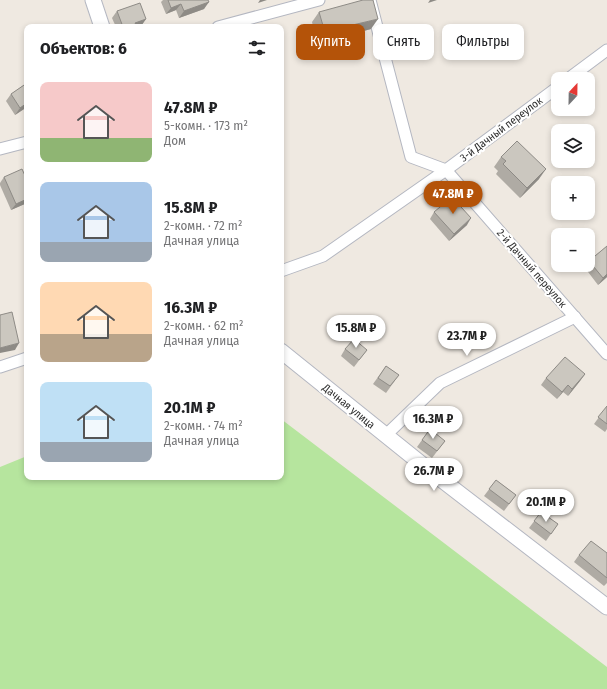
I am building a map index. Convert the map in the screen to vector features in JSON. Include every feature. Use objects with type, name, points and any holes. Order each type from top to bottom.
[{"type":"street","points":[[93,0],[101,24]]},
{"type":"street","points":[[229,24],[319,0]]},
{"type":"street","name":"2-й Дачный переулок","points":[[370,0],[411,157],[446,170],[607,354]]},
{"type":"street","points":[[577,72],[607,50]]},
{"type":"street","name":"3-й Дачный переулок","points":[[284,270],[323,256],[446,170],[551,92]]},
{"type":"street","points":[[0,148],[24,143]]},
{"type":"street","points":[[386,435],[440,383],[574,317]]},
{"type":"street","name":"Дачная улица","points":[[284,353],[429,470],[607,607]]},
{"type":"street","points":[[0,367],[24,359]]},
{"type":"green space","points":[[284,421],[607,667],[607,689],[0,689],[0,467],[24,457],[24,480],[284,480]]},
{"type":"building","points":[[168,0],[208,0],[209,2],[184,11],[181,4],[171,8]]},
{"type":"building","points":[[363,0],[373,0],[378,19],[357,24],[323,24],[319,12]]},
{"type":"building","points":[[140,3],[146,19],[136,24],[122,24],[117,11]]},
{"type":"building","points":[[24,85],[24,105],[20,108],[11,94]]},
{"type":"building","points":[[517,141],[546,169],[527,188],[503,164],[506,161],[501,157]]},
{"type":"building","points":[[22,169],[24,173],[24,200],[16,204],[4,177]]},
{"type":"building","points":[[452,197],[471,218],[454,234],[434,212]]},
{"type":"building","points":[[607,246],[607,274],[603,278],[595,268],[595,256]]},
{"type":"building","points":[[12,312],[19,343],[0,348],[0,315]]},
{"type":"building","points":[[354,339],[367,350],[359,360],[345,349]]},
{"type":"building","points":[[565,357],[585,374],[572,389],[568,385],[562,392],[546,378]]},
{"type":"building","points":[[386,366],[399,375],[390,386],[378,378]]},
{"type":"building","points":[[607,406],[607,424],[598,417]]},
{"type":"building","points":[[430,429],[445,441],[437,451],[422,440]]},
{"type":"building","points":[[496,480],[516,495],[509,504],[489,489]]},
{"type":"building","points":[[541,512],[558,524],[551,534],[534,521]]},
{"type":"building","points":[[591,541],[607,553],[607,578],[579,555]]}]
